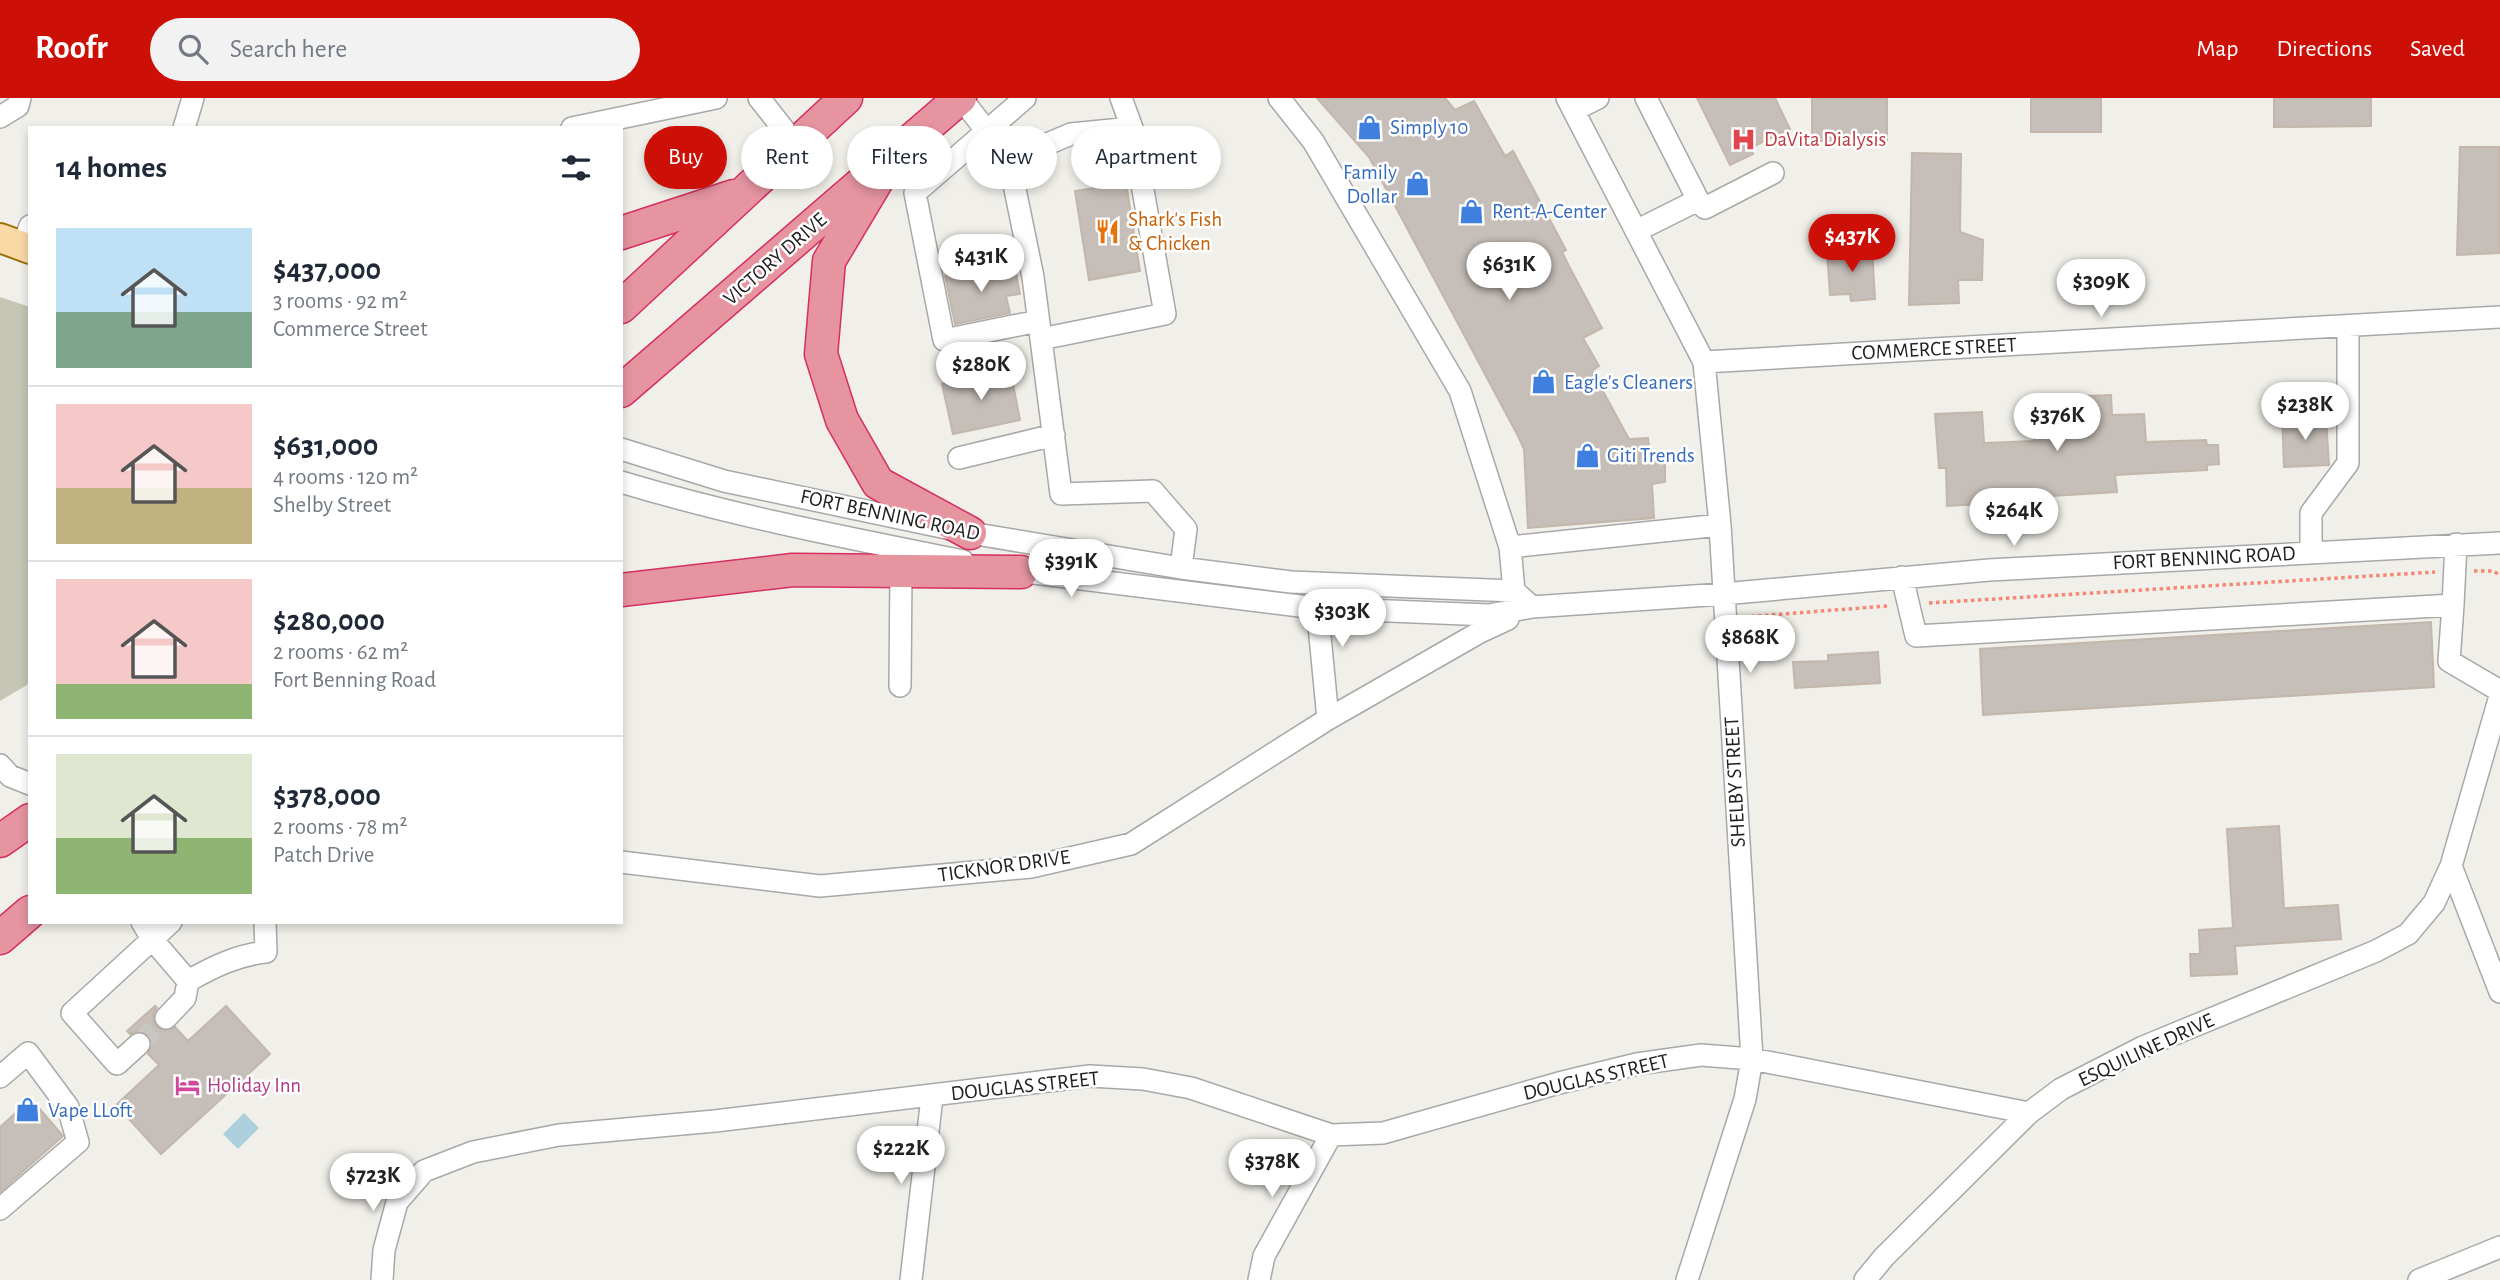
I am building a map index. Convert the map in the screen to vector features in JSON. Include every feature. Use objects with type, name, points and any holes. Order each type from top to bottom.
[{"type":"highway","name":"VICTORY DRIVE","points":[[929,126],[961,98]]},
{"type":"highway","points":[[815,126],[840,100]]},
{"type":"highway","points":[[623,305],[749,189]]},
{"type":"highway","name":"VICTORY DRIVE","points":[[623,389],[857,189]]},
{"type":"highway","points":[[872,189],[829,261],[821,354],[842,420],[878,483],[970,533]]},
{"type":"highway","points":[[623,232],[746,192]]},
{"type":"highway","points":[[623,590],[793,570],[1021,572]]},
{"type":"highway","points":[[0,841],[28,821]]},
{"type":"highway","points":[[0,938],[28,914]]},
{"type":"street","points":[[0,117],[18,106],[20,98]]},
{"type":"street","points":[[185,126],[193,98]]},
{"type":"street","points":[[582,126],[716,98]]},
{"type":"street","points":[[759,98],[781,126]]},
{"type":"street","points":[[961,98],[983,126]]},
{"type":"street","points":[[995,126],[1025,98]]},
{"type":"street","points":[[1122,98],[1131,126]]},
{"type":"street","points":[[1279,98],[1313,141],[1460,391],[1510,547],[1514,591],[1532,607]]},
{"type":"street","points":[[1570,104],[1598,98]]},
{"type":"street","points":[[1646,98],[1698,200],[1705,208],[1773,173]]},
{"type":"street","name":"SHELBY STREET","points":[[1570,104],[1704,362],[1720,525],[1752,1059],[1745,1099],[1687,1280]]},
{"type":"street","points":[[966,150],[915,193],[944,340],[1165,314],[1143,189]]},
{"type":"street","points":[[1015,189],[1033,277],[1061,494],[1153,491],[1186,529],[1181,568]]},
{"type":"street","points":[[1636,231],[1698,200]]},
{"type":"street","name":"COMMERCE STREET","points":[[1704,362],[2500,317]]},
{"type":"street","points":[[2311,552],[2311,513],[2348,463],[2348,326]]},
{"type":"street","points":[[959,458],[1054,435]]},
{"type":"street","name":"FORT BENNING ROAD","points":[[623,450],[724,481],[970,533],[1181,568],[1291,582],[1514,591]]},
{"type":"street","name":"FORT BENNING ROAD","points":[[623,483],[695,504],[803,529],[1021,572],[1316,608],[1489,615],[1532,607],[1723,594],[1989,570],[2500,543]]},
{"type":"street","points":[[1510,547],[1720,525]]},
{"type":"street","points":[[2456,544],[2449,661],[2500,694]]},
{"type":"street","points":[[900,686],[901,571]]},
{"type":"street","points":[[1902,577],[1916,636],[2453,605]]},
{"type":"street","points":[[1315,583],[1328,719]]},
{"type":"street","name":"TICKNOR DRIVE","points":[[623,862],[820,886],[1031,867],[1131,844],[1328,719],[1480,632],[1532,607]]},
{"type":"street","name":"ESQUILINE DRIVE","points":[[1864,1280],[2029,1114],[2062,1089],[2143,1047],[2376,951],[2407,934],[2434,903],[2451,866],[2500,694]]},
{"type":"street","points":[[0,765],[10,776],[28,783]]},
{"type":"street","points":[[2451,866],[2500,992]]},
{"type":"street","points":[[139,1044],[117,1064],[72,1013],[147,931],[166,924]]},
{"type":"street","points":[[188,981],[218,964],[248,954],[266,952],[265,924]]},
{"type":"street","points":[[147,931],[188,981],[185,998],[166,1018]]},
{"type":"street","points":[[0,1077],[28,1053],[68,1107],[78,1142],[0,1209]]},
{"type":"street","name":"DOUGLAS STREET","points":[[382,1280],[384,1250],[397,1202],[424,1171],[473,1152],[559,1135],[932,1097],[1090,1076],[1143,1079],[1191,1088],[1331,1135],[1383,1133],[1559,1083],[1637,1065],[1701,1055],[1752,1059],[2029,1114]]},
{"type":"street","points":[[911,1280],[932,1097]]},
{"type":"street","points":[[1259,1280],[1264,1256],[1331,1135]]},
{"type":"street","points":[[2419,1280],[2500,1247]]},
{"type":"path","points":[[1726,623],[1745,617],[1909,604],[2454,571],[2493,571],[2500,575]]},
{"type":"shaded area","points":[[0,297],[28,306],[28,684],[0,701]]},
{"type":"water","points":[[244,1113],[259,1128],[238,1149],[223,1134]]},
{"type":"building","points":[[1317,98],[1445,98],[1455,110],[1474,101],[1505,156],[1513,151],[1566,250],[1562,252],[1602,328],[1583,338],[1599,366],[1592,371],[1629,439],[1648,438],[1651,462],[1665,461],[1665,482],[1652,484],[1654,518],[1528,528],[1524,449],[1518,436],[1369,157]]},
{"type":"building","name":"DaVita Dialysis","points":[[1697,98],[1775,98],[1790,129],[1750,148],[1753,154],[1730,165]]},
{"type":"building","points":[[1812,98],[1887,98],[1887,141],[1812,141]]},
{"type":"building","points":[[2031,98],[2101,98],[2101,132],[2031,132]]},
{"type":"building","points":[[2274,98],[2371,98],[2371,126],[2274,127]]},
{"type":"building","points":[[2460,147],[2500,147],[2500,253],[2457,255]]},
{"type":"building","points":[[1912,153],[1961,154],[1960,232],[1983,240],[1982,280],[1958,280],[1959,303],[1909,305]]},
{"type":"building","name":"Shark's Fish & Chicken","points":[[1127,189],[1140,271],[1089,280],[1075,191]]},
{"type":"building","points":[[1872,248],[1875,299],[1851,301],[1850,294],[1830,295],[1827,251]]},
{"type":"building","points":[[1000,265],[1002,276],[1016,273],[1020,294],[1006,296],[1010,313],[955,324],[945,276]]},
{"type":"building","points":[[1010,369],[1020,420],[953,434],[942,384]]},
{"type":"building","points":[[2111,395],[2112,415],[2144,414],[2146,442],[2206,440],[2207,445],[2218,445],[2219,464],[2207,465],[2207,470],[2115,475],[2117,492],[2034,497],[2035,501],[1947,506],[1946,468],[1939,468],[1935,414],[1982,412],[1984,443],[2034,441],[2031,398]]},
{"type":"building","points":[[2282,415],[2299,415],[2300,419],[2326,418],[2329,465],[2284,467]]},
{"type":"building","points":[[2431,622],[2434,687],[1983,715],[1980,649]]},
{"type":"building","points":[[1878,652],[1880,683],[1795,688],[1793,662],[1828,661],[1828,655]]},
{"type":"building","points":[[2279,826],[2284,908],[2338,905],[2341,939],[2235,946],[2237,974],[2191,976],[2190,954],[2200,954],[2199,930],[2233,928],[2227,829]]},
{"type":"building","name":"Holiday Inn","points":[[155,1006],[157,1008],[153,1021],[157,1027],[164,1031],[175,1027],[188,1041],[226,1006],[270,1054],[161,1154],[116,1105],[159,1065],[148,1054],[152,1042],[148,1035],[137,1031],[130,1034],[127,1031]]},
{"type":"building","points":[[31,1099],[63,1136],[0,1192],[0,1127]]},
{"type":"tunnel","points":[[139,1044],[166,1018]]},
{"type":"place","name":"Simply 10","points":[[1370,127]]},
{"type":"place","name":"DaVita Dialysis","points":[[1744,139]]},
{"type":"place","name":"Family Dollar","points":[[1417,184]]},
{"type":"place","name":"Rent-A-Center","points":[[1472,211]]},
{"type":"place","name":"Shark's Fish & Chicken","points":[[1108,231]]},
{"type":"place","name":"Eagle's Cleaners","points":[[1544,382]]},
{"type":"place","name":"Giti Trends","points":[[1587,455]]},
{"type":"place","name":"Holiday Inn","points":[[187,1085]]},
{"type":"place","name":"Vape LLoft","points":[[28,1110]]}]
